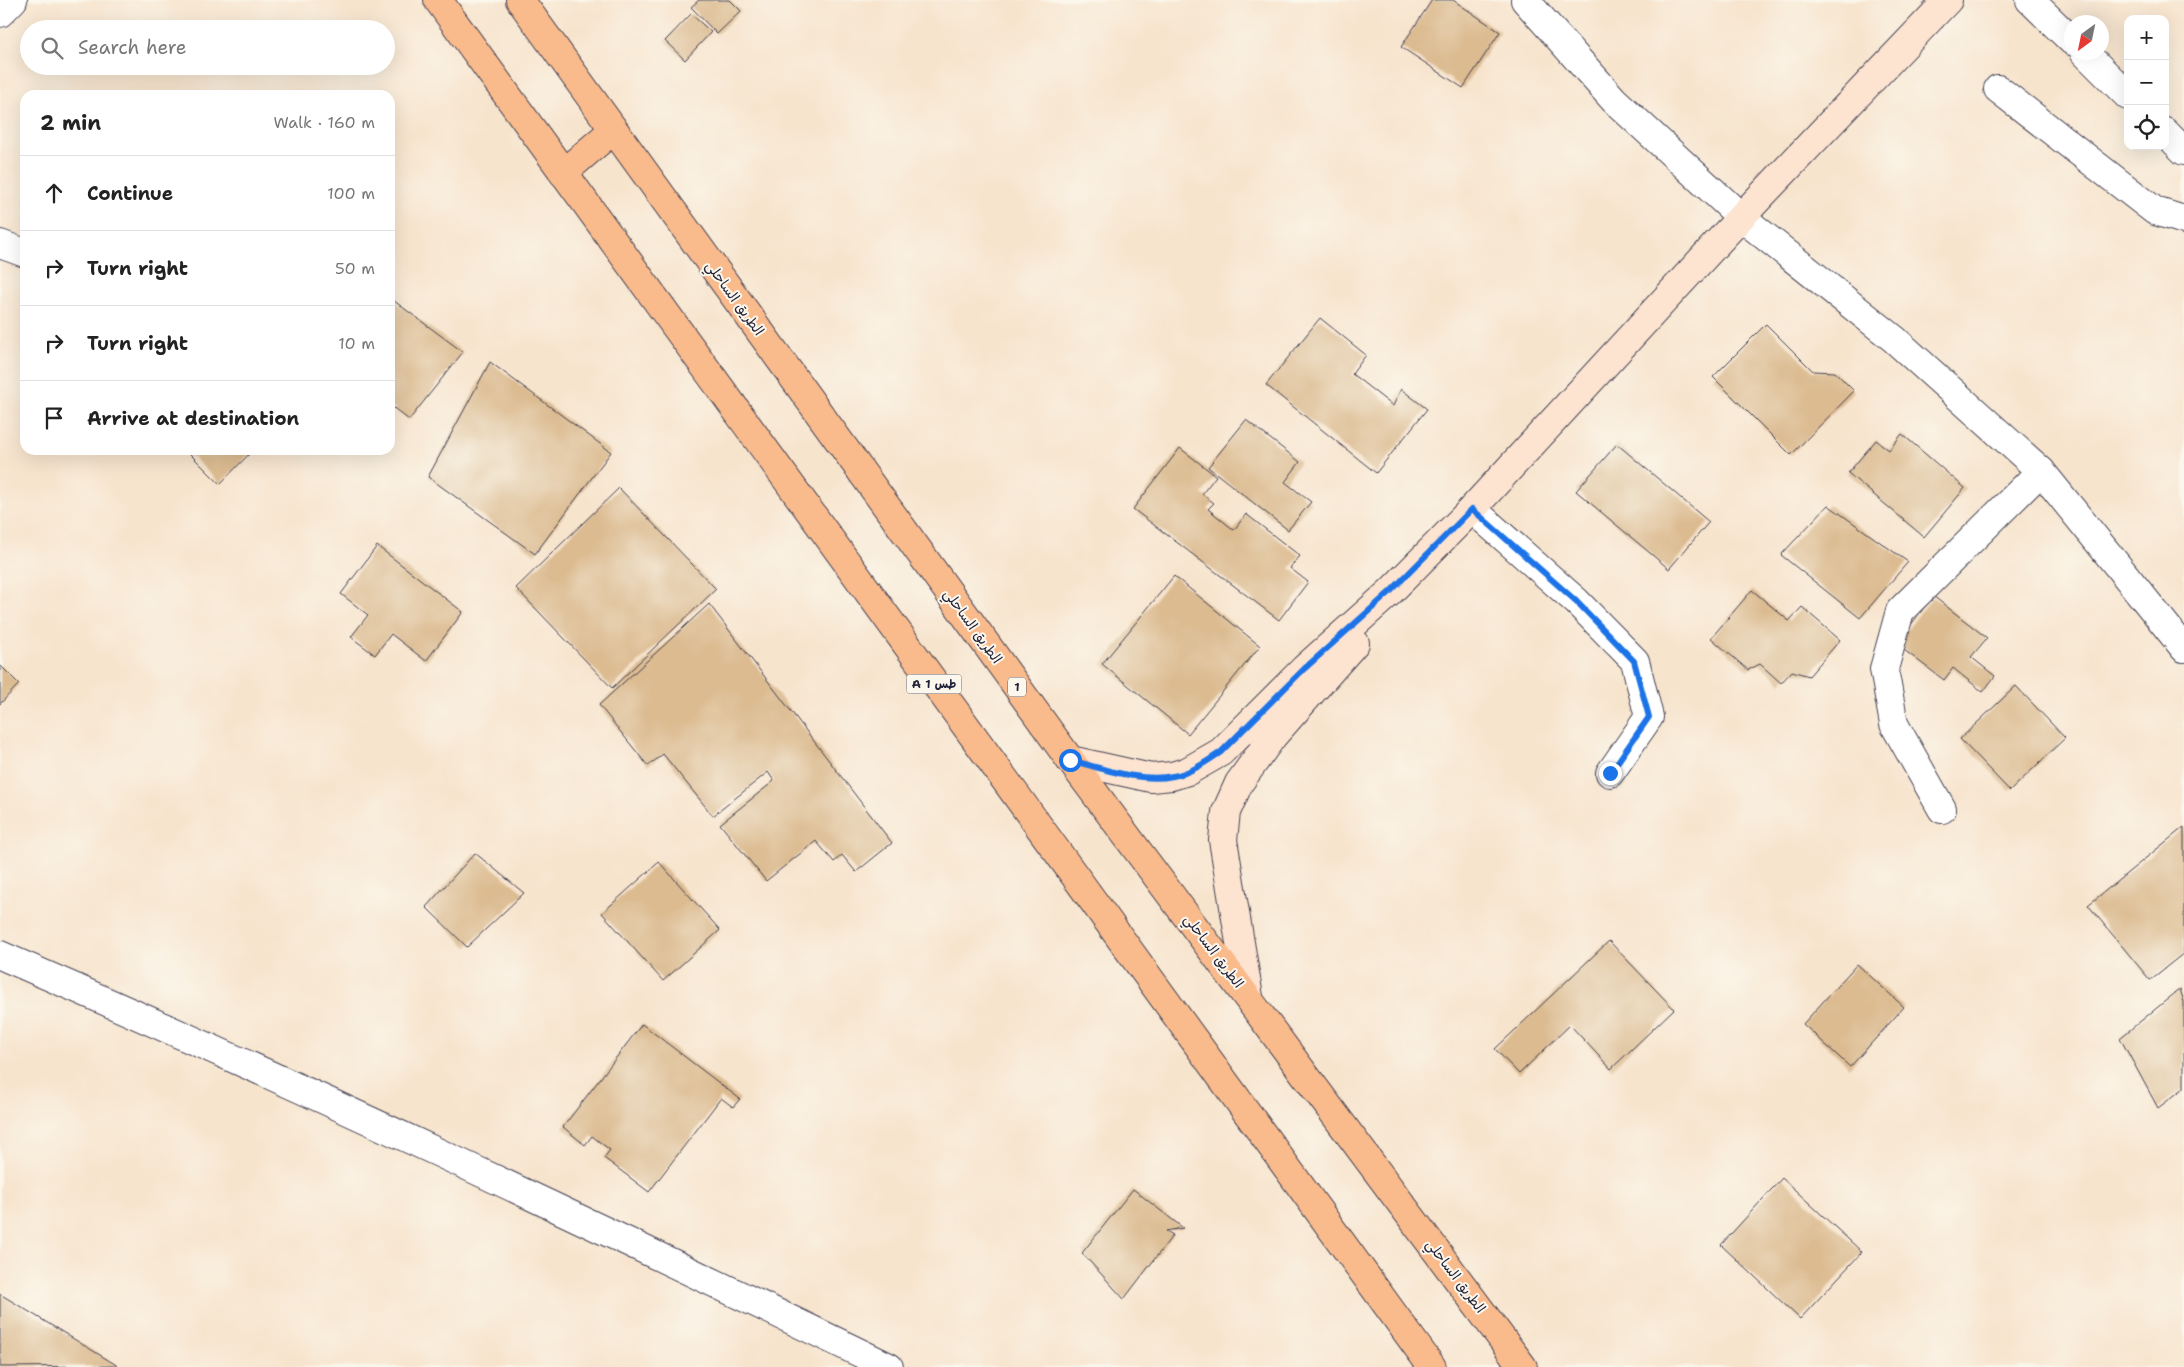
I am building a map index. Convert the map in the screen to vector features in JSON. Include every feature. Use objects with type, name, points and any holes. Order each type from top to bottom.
[{"type":"highway","name":"A 1 طس","points":[[438,0],[1432,1367]]},
{"type":"highway","name":"الطريق الساحلي","points":[[520,0],[1070,760],[1249,997],[1523,1367]]},
{"type":"highway","points":[[563,173],[613,130]]},
{"type":"street","points":[[0,13],[13,0]]},
{"type":"street","points":[[1525,0],[1614,100],[1741,217],[1894,339],[2041,472],[2184,648]]},
{"type":"street","points":[[1070,760],[1151,778],[1172,776],[1188,771],[1221,752],[1304,669],[1390,592],[1472,509],[1741,217],[1948,0]]},
{"type":"street","points":[[2030,0],[2064,33]]},
{"type":"street","points":[[2092,60],[2124,92]]},
{"type":"street","points":[[1998,89],[2155,211],[2184,220]]},
{"type":"street","points":[[2169,136],[2184,151]]},
{"type":"street","points":[[0,244],[20,251]]},
{"type":"street","points":[[1942,808],[1894,724],[1884,669],[1900,611],[2041,472]]},
{"type":"street","points":[[1472,509],[1576,601],[1634,661],[1649,717],[1610,773]]},
{"type":"street","points":[[1249,997],[1223,840],[1226,812],[1239,783],[1274,736],[1353,646],[1390,592]]},
{"type":"street","points":[[0,955],[215,1048],[657,1255],[889,1367]]},
{"type":"building","points":[[699,0],[730,0],[741,11],[717,34],[691,7]]},
{"type":"building","points":[[1432,0],[1453,0],[1500,32],[1463,88],[1401,47]]},
{"type":"building","points":[[691,14],[711,32],[685,60],[665,41]]},
{"type":"building","points":[[395,302],[463,352],[409,420],[395,409]]},
{"type":"building","points":[[1320,318],[1366,355],[1352,374],[1393,406],[1401,389],[1427,409],[1376,473],[1266,385]]},
{"type":"building","points":[[1766,324],[1813,371],[1835,372],[1854,391],[1791,455],[1713,377]]},
{"type":"building","points":[[490,362],[611,452],[535,554],[428,477]]},
{"type":"building","points":[[1246,420],[1300,462],[1285,482],[1311,502],[1288,530],[1208,467]]},
{"type":"building","points":[[1902,434],[1965,488],[1924,537],[1848,473],[1876,440],[1889,450]]},
{"type":"building","points":[[1617,444],[1709,522],[1669,569],[1576,491]]},
{"type":"building","points":[[1180,448],[1216,476],[1202,494],[1214,503],[1208,509],[1234,530],[1246,514],[1300,556],[1290,568],[1308,582],[1279,620],[1133,509]]},
{"type":"building","points":[[191,455],[248,455],[220,484]]},
{"type":"building","points":[[619,488],[716,589],[612,688],[516,588]]},
{"type":"building","points":[[1828,505],[1908,562],[1860,618],[1781,555]]},
{"type":"building","points":[[377,546],[463,612],[426,661],[391,634],[375,655],[351,637],[368,615],[341,594]]},
{"type":"building","points":[[1174,576],[1260,646],[1188,734],[1102,664]]},
{"type":"building","points":[[1752,590],[1789,621],[1802,607],[1840,640],[1809,676],[1792,671],[1781,683],[1760,664],[1748,670],[1711,638]]},
{"type":"building","points":[[1933,596],[1987,638],[1971,657],[1995,676],[1983,692],[1953,668],[1944,680],[1896,644]]},
{"type":"building","points":[[709,604],[892,843],[856,872],[842,855],[834,862],[816,841],[766,881],[720,824],[774,781],[768,772],[713,816],[663,754],[648,766],[599,705]]},
{"type":"building","points":[[0,665],[19,684],[0,704]]},
{"type":"building","points":[[2016,686],[2065,738],[2010,791],[1960,739]]},
{"type":"building","points":[[2184,827],[2184,953],[2150,980],[2088,905]]},
{"type":"building","points":[[475,853],[524,893],[467,947],[426,907]]},
{"type":"building","points":[[659,862],[720,930],[663,981],[602,913]]},
{"type":"building","points":[[1609,941],[1674,1009],[1611,1069],[1570,1025],[1519,1074],[1495,1049]]},
{"type":"building","points":[[1857,964],[1904,1007],[1850,1067],[1803,1024]]},
{"type":"building","points":[[2180,989],[2184,1002],[2184,1088],[2158,1108],[2120,1038]]},
{"type":"building","points":[[642,1024],[740,1099],[733,1107],[721,1098],[649,1192],[604,1158],[610,1150],[592,1136],[585,1145],[563,1127]]},
{"type":"building","points":[[1782,1178],[1862,1252],[1800,1319],[1721,1245]]},
{"type":"building","points":[[1133,1189],[1183,1228],[1166,1231],[1173,1235],[1124,1299],[1082,1253]]},
{"type":"building","points":[[0,1294],[118,1366],[0,1367]]},
{"type":"route","points":[[1070,760],[1151,778],[1172,776],[1206,762],[1221,752],[1304,669],[1390,592],[1472,509],[1576,601],[1634,661],[1649,717],[1610,773]]}]
